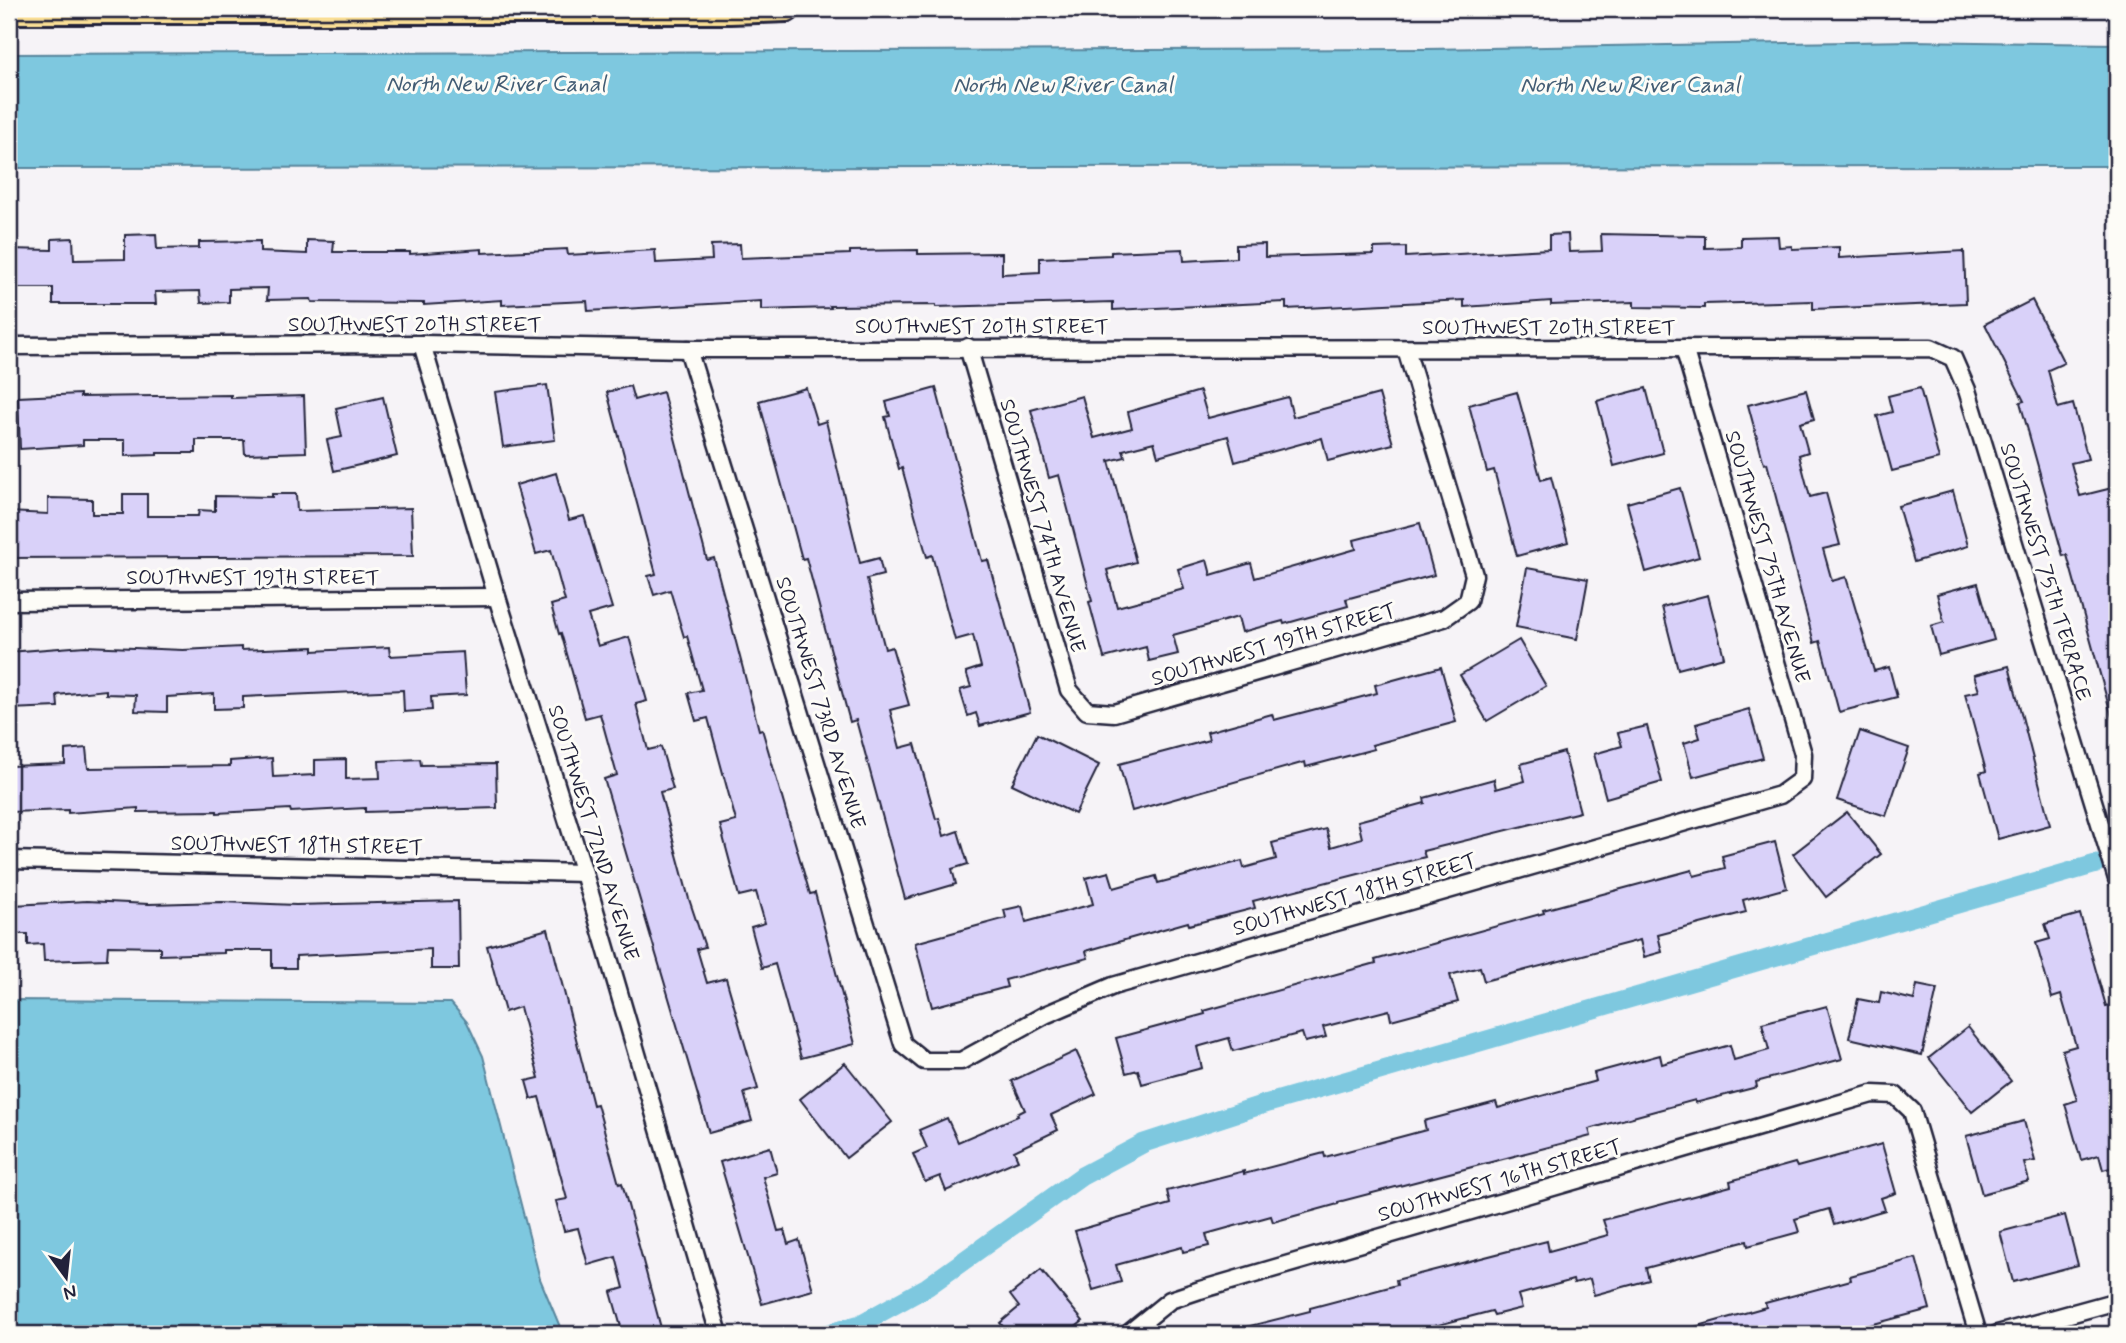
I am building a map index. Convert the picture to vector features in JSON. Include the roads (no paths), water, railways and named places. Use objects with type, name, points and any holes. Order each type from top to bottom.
[{"type":"main road","points":[[9,11],[787,9]]},
{"type":"street","name":"SOUTHWEST 20TH STREET","points":[[9,346],[422,344],[688,349],[1931,348],[1953,358]]},
{"type":"street","name":"SOUTHWEST 72ND AVENUE","points":[[422,344],[497,597],[584,873],[719,1334]]},
{"type":"street","name":"SOUTHWEST 74TH AVENUE","points":[[968,347],[1069,690],[1087,711]]},
{"type":"street","name":"SOUTHWEST 75TH AVENUE","points":[[1684,348],[1803,754],[1802,779]]},
{"type":"street","name":"SOUTHWEST 73RD AVENUE","points":[[688,349],[904,1044],[924,1061]]},
{"type":"street","name":"SOUTHWEST 19TH STREET","points":[[1087,711],[1114,713],[1444,618],[1468,601],[1474,575],[1406,349]]},
{"type":"street","name":"SOUTHWEST 75TH TERRACE","points":[[1953,358],[1971,403],[2117,879]]},
{"type":"street","name":"SOUTHWEST 19TH STREET","points":[[9,601],[497,597]]},
{"type":"street","name":"SOUTHWEST 18TH STREET","points":[[924,1061],[961,1062],[1045,1015],[1113,986],[1780,795],[1802,779]]},
{"type":"street","name":"SOUTHWEST 18TH STREET","points":[[9,860],[584,873]]},
{"type":"street","name":"SOUTHWEST 16TH STREET","points":[[1128,1334],[1170,1300],[1200,1290],[1872,1094],[1895,1095],[1912,1111],[1978,1334]]},
{"type":"street","points":[[1997,1334],[2117,1301]]},
{"type":"water","name":"North New River Canal","points":[[1912,41],[2117,44],[2117,166],[9,168],[9,54],[1426,49]]},
{"type":"water","points":[[9,1000],[451,1003],[467,1022],[483,1056],[540,1279],[563,1334],[9,1334]]},
{"type":"waterway","points":[[826,1334],[860,1324],[927,1287],[1082,1176],[1144,1143],[1258,1106],[2096,864]]}]
